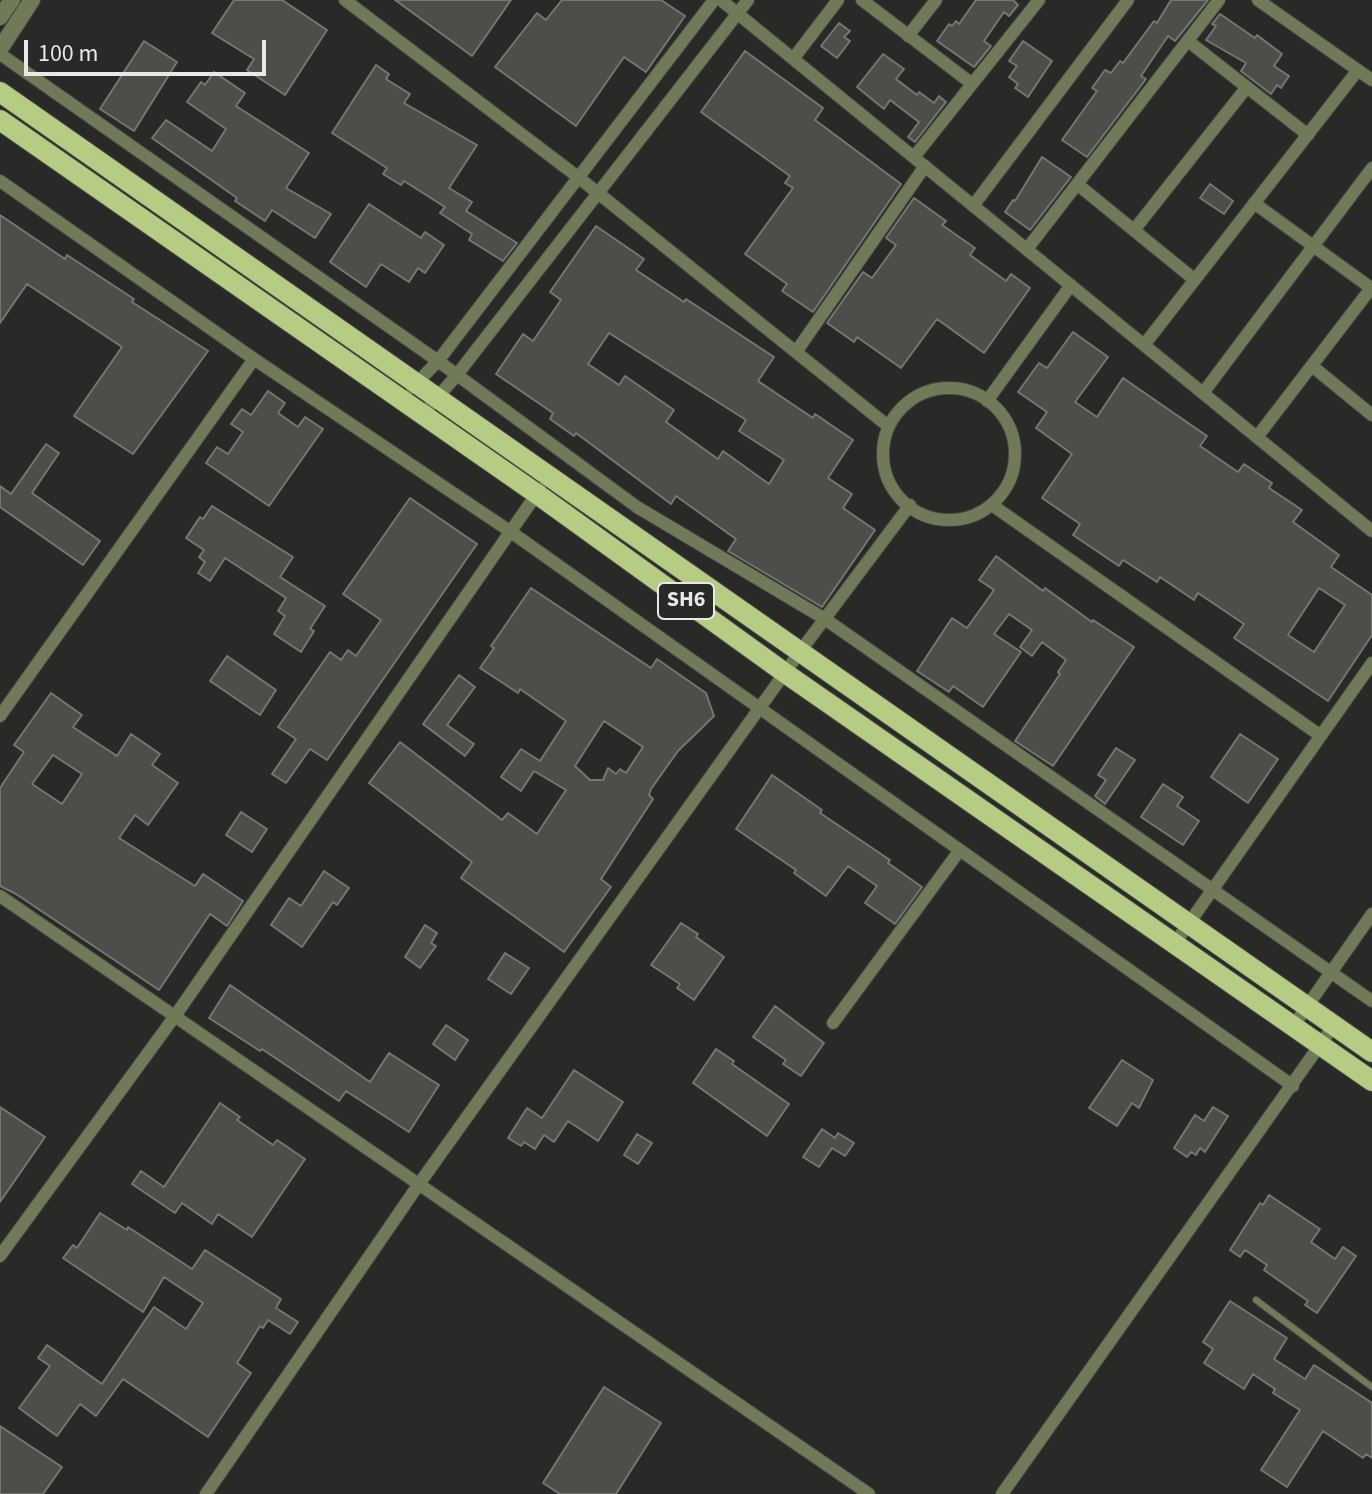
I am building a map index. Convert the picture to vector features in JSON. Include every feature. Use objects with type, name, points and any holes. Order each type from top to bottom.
[{"type":"main road","name":"SH6","points":[[0,92],[416,383],[785,673],[1372,1081]]},
{"type":"main road","name":"SH6","points":[[0,120],[423,414],[543,485],[799,653],[1372,1052]]},
{"type":"street","points":[[0,17],[12,0]]},
{"type":"street","points":[[32,0],[0,52],[438,361],[637,507],[825,619],[1372,1001]]},
{"type":"street","points":[[345,0],[578,177],[888,426]]},
{"type":"street","points":[[403,400],[438,361],[714,0]]},
{"type":"street","points":[[721,0],[1372,531]]},
{"type":"street","points":[[423,414],[599,194],[748,0]]},
{"type":"street","points":[[793,59],[838,0]]},
{"type":"street","points":[[862,0],[971,83]]},
{"type":"street","points":[[908,36],[936,0]]},
{"type":"street","points":[[914,157],[1039,0]]},
{"type":"street","points":[[973,206],[1128,0]]},
{"type":"street","points":[[1027,249],[1219,0]]},
{"type":"street","points":[[1258,0],[1372,80]]},
{"type":"street","points":[[1188,41],[1308,135]]},
{"type":"street","points":[[1144,345],[1358,70]]},
{"type":"street","points":[[1134,230],[1247,87]]},
{"type":"street","points":[[796,352],[925,166]]},
{"type":"street","points":[[1203,393],[1372,168]]},
{"type":"street","points":[[0,181],[254,359],[511,532],[1293,1086]]},
{"type":"street","points":[[1077,184],[1195,280]]},
{"type":"street","points":[[1254,203],[1372,288],[1257,437]]},
{"type":"street","points":[[987,401],[1071,285]]},
{"type":"street","points":[[0,716],[254,359]]},
{"type":"street","points":[[1312,366],[1372,414]]},
{"type":"street","points":[[951,388],[977,394],[997,408],[1012,432],[1016,457],[1010,482],[992,505],[972,517],[947,521],[921,514],[897,495],[886,477],[882,451],[888,426],[905,404],[926,392],[951,388]]},
{"type":"street","points":[[0,1256],[175,1016],[543,485]]},
{"type":"street","points":[[206,1494],[419,1184],[799,653],[910,505]]},
{"type":"street","points":[[992,505],[1321,736]]},
{"type":"street","points":[[1175,943],[1372,663]]},
{"type":"street","points":[[833,1023],[960,850]]},
{"type":"street","points":[[0,896],[869,1494]]},
{"type":"street","points":[[1294,1025],[1372,914]]},
{"type":"street","points":[[1002,1494],[1334,1025]]},
{"type":"lane","points":[[1256,1300],[1372,1387]]},
{"type":"building","points":[[234,0],[282,0],[327,30],[285,95],[247,70],[254,59],[212,33]]},
{"type":"building","points":[[395,0],[511,0],[472,56]]},
{"type":"building","points":[[562,0],[661,0],[685,16],[646,72],[624,57],[576,126],[495,67],[537,13],[546,20]]},
{"type":"building","points":[[976,0],[1013,0],[1018,5],[1009,16],[1004,12],[984,41],[991,46],[974,67],[937,41],[949,24],[952,26],[956,21],[959,24]]},
{"type":"building","points":[[1171,0],[1208,0],[1175,41],[1168,36],[1141,76],[1146,79],[1087,157],[1062,140],[1097,91],[1092,88],[1105,70],[1111,73],[1120,61],[1123,63],[1154,21],[1157,23]]},
{"type":"building","points":[[1220,14],[1255,38],[1257,35],[1282,54],[1274,66],[1289,76],[1281,88],[1277,85],[1271,94],[1241,71],[1246,63],[1206,40]]},
{"type":"building","points":[[839,23],[850,31],[844,37],[850,41],[837,58],[821,46]]},
{"type":"building","points":[[144,41],[177,62],[134,131],[100,109]]},
{"type":"building","points":[[1023,41],[1052,61],[1028,97],[1015,88],[1018,84],[1009,77],[1017,66],[1009,61]]},
{"type":"building","points":[[745,51],[823,108],[815,120],[901,184],[813,312],[782,291],[787,284],[745,254],[793,188],[785,183],[790,176],[701,112]]},
{"type":"building","points":[[883,54],[904,69],[896,79],[917,95],[919,92],[934,103],[939,96],[946,102],[915,142],[908,137],[919,122],[890,100],[884,109],[857,87]]},
{"type":"building","points":[[376,65],[389,74],[386,79],[410,94],[404,103],[477,145],[449,188],[472,202],[466,211],[517,243],[503,261],[469,240],[472,234],[440,213],[445,207],[404,181],[401,185],[383,174],[387,168],[332,133]]},
{"type":"building","points":[[214,72],[245,93],[236,106],[309,153],[286,188],[331,214],[315,238],[272,210],[265,221],[152,138],[166,120],[212,151],[226,129],[187,102],[201,82],[205,85]]},
{"type":"building","points":[[1042,157],[1071,177],[1030,230],[1005,212]]},
{"type":"building","points":[[1210,184],[1233,201],[1224,214],[1200,198]]},
{"type":"building","points":[[914,198],[946,221],[942,225],[975,248],[970,255],[1006,281],[1011,274],[1030,288],[984,353],[937,319],[901,368],[857,337],[854,342],[827,323],[863,272],[872,278],[896,245],[886,238]]},
{"type":"building","points":[[369,204],[421,238],[425,232],[444,245],[425,273],[418,268],[409,282],[381,264],[366,287],[330,262]]},
{"type":"building","points":[[0,215],[65,259],[67,255],[208,351],[133,454],[74,416],[122,347],[27,284],[0,323]]},
{"type":"building","points":[[596,226],[644,259],[636,270],[774,357],[758,381],[813,418],[815,414],[853,440],[828,478],[852,494],[843,508],[875,530],[822,607],[728,551],[736,539],[676,496],[671,504],[576,433],[574,436],[550,419],[553,413],[496,374],[523,334],[533,341],[561,300],[550,292]],"holes":[[[609,333],[746,420],[739,431],[784,460],[769,484],[723,451],[718,459],[666,422],[674,410],[625,376],[619,385],[588,364]]]},
{"type":"building","points":[[1073,332],[1108,357],[1075,402],[1097,417],[1123,378],[1207,436],[1200,446],[1238,472],[1244,464],[1272,483],[1269,488],[1302,510],[1293,522],[1339,555],[1331,567],[1372,595],[1372,635],[1328,701],[1234,638],[1244,624],[1198,593],[1194,600],[1160,577],[1157,582],[1123,560],[1119,566],[1073,535],[1080,524],[1042,498],[1072,454],[1036,428],[1047,412],[1018,392],[1039,363],[1047,368]],"holes":[[[1319,588],[1345,605],[1314,652],[1288,635]]]},
{"type":"building","points":[[268,391],[285,403],[278,413],[298,427],[305,417],[323,429],[269,506],[206,463],[217,447],[228,454],[243,432],[231,424],[242,409],[251,415]]},
{"type":"building","points":[[46,444],[59,453],[32,493],[100,541],[83,565],[0,507],[0,486],[11,494]]},
{"type":"building","points":[[410,498],[477,544],[327,760],[310,749],[286,783],[272,774],[296,739],[278,727],[330,652],[341,660],[348,650],[356,656],[381,620],[343,594]]},
{"type":"building","points":[[212,506],[293,557],[280,577],[325,606],[310,629],[314,631],[301,652],[274,634],[285,616],[278,611],[286,598],[225,558],[210,581],[198,573],[205,562],[199,557],[204,550],[186,538]]},
{"type":"building","points":[[996,556],[1043,591],[1045,588],[1134,647],[1053,766],[1015,741],[1066,660],[1042,642],[1032,656],[1020,647],[1032,630],[1009,614],[994,634],[1021,652],[983,707],[953,686],[949,692],[917,671],[952,618],[967,628],[994,590],[979,580]]},
{"type":"building","points":[[531,588],[651,668],[657,659],[706,693],[714,716],[678,751],[651,789],[649,795],[653,799],[601,879],[611,887],[564,952],[461,878],[472,862],[369,783],[400,742],[502,820],[508,813],[537,834],[566,790],[534,771],[521,791],[501,777],[521,749],[540,761],[566,721],[520,689],[518,693],[480,668],[494,648],[491,646]],"holes":[[[604,721],[643,747],[626,773],[620,769],[616,774],[608,768],[603,780],[590,780],[575,766]]]},
{"type":"building","points":[[227,656],[276,690],[260,715],[210,681]]},
{"type":"building","points":[[459,675],[475,687],[447,725],[474,744],[465,756],[423,724]]},
{"type":"building","points":[[51,693],[82,715],[73,727],[117,756],[131,734],[160,754],[152,765],[178,783],[148,825],[135,815],[119,838],[195,886],[203,874],[243,901],[227,926],[210,914],[159,990],[0,886],[0,788],[24,752],[14,745]],"holes":[[[53,755],[82,774],[62,804],[32,784]]]},
{"type":"building","points":[[1240,734],[1278,759],[1248,803],[1211,777]]},
{"type":"building","points":[[1116,748],[1135,760],[1105,804],[1095,796],[1106,780],[1098,775]]},
{"type":"building","points":[[772,775],[822,810],[820,813],[890,860],[888,863],[922,887],[895,924],[865,903],[877,886],[848,866],[826,896],[794,873],[796,870],[736,829]]},
{"type":"building","points":[[1163,784],[1183,797],[1177,806],[1199,821],[1183,845],[1141,817]]},
{"type":"building","points":[[241,812],[267,829],[252,852],[226,835]]},
{"type":"building","points":[[324,871],[349,888],[337,905],[333,902],[302,947],[271,925],[289,898],[301,906]]},
{"type":"building","points":[[681,923],[724,957],[694,1000],[677,988],[680,984],[651,965]]},
{"type":"building","points":[[425,925],[437,933],[431,943],[436,946],[420,968],[405,957]]},
{"type":"building","points":[[505,953],[529,968],[511,994],[488,979]]},
{"type":"building","points":[[230,985],[370,1082],[389,1053],[439,1085],[409,1132],[346,1091],[339,1101],[209,1018]]},
{"type":"building","points":[[775,1006],[824,1043],[801,1076],[783,1064],[786,1060],[753,1037]]},
{"type":"building","points":[[446,1025],[468,1040],[455,1060],[433,1044]]},
{"type":"building","points":[[716,1049],[789,1104],[767,1136],[693,1083]]},
{"type":"building","points":[[1122,1060],[1153,1080],[1139,1108],[1132,1103],[1117,1126],[1089,1108]]},
{"type":"building","points":[[574,1070],[623,1102],[598,1141],[568,1121],[554,1142],[544,1135],[535,1149],[524,1142],[521,1146],[508,1138],[527,1108],[542,1118]]},
{"type":"building","points":[[220,1103],[240,1117],[237,1120],[273,1145],[277,1140],[305,1159],[252,1237],[218,1214],[212,1224],[182,1203],[175,1213],[132,1184],[141,1171],[164,1187]]},
{"type":"building","points":[[0,1107],[45,1137],[0,1202]]},
{"type":"building","points":[[1213,1107],[1228,1116],[1205,1152],[1200,1148],[1196,1155],[1191,1152],[1187,1157],[1174,1148],[1195,1115],[1204,1121]]},
{"type":"building","points":[[822,1129],[835,1138],[838,1133],[854,1143],[845,1156],[832,1148],[819,1167],[803,1157]]},
{"type":"building","points":[[637,1134],[652,1143],[638,1164],[624,1155]]},
{"type":"building","points":[[1269,1195],[1320,1229],[1311,1242],[1335,1259],[1343,1247],[1356,1256],[1317,1313],[1305,1305],[1308,1301],[1264,1270],[1267,1265],[1245,1250],[1240,1257],[1230,1250],[1260,1203],[1263,1205]]},
{"type":"building","points":[[100,1213],[127,1230],[128,1227],[192,1269],[205,1250],[281,1299],[276,1308],[298,1322],[290,1334],[268,1320],[263,1328],[260,1326],[237,1363],[251,1373],[208,1437],[123,1379],[96,1416],[80,1404],[57,1436],[19,1408],[50,1366],[38,1358],[47,1345],[102,1384],[154,1307],[186,1329],[203,1303],[164,1277],[143,1312],[63,1258],[73,1245],[77,1248]]},
{"type":"building","points":[[1230,1301],[1287,1338],[1274,1359],[1305,1379],[1314,1365],[1372,1403],[1372,1458],[1366,1454],[1363,1458],[1323,1431],[1287,1487],[1261,1470],[1300,1410],[1273,1393],[1275,1389],[1253,1374],[1244,1389],[1204,1363],[1213,1349],[1203,1342]]},
{"type":"building","points":[[604,1387],[661,1423],[616,1494],[560,1494],[543,1483]]},
{"type":"building","points":[[0,1426],[62,1467],[43,1494],[0,1494]]}]
